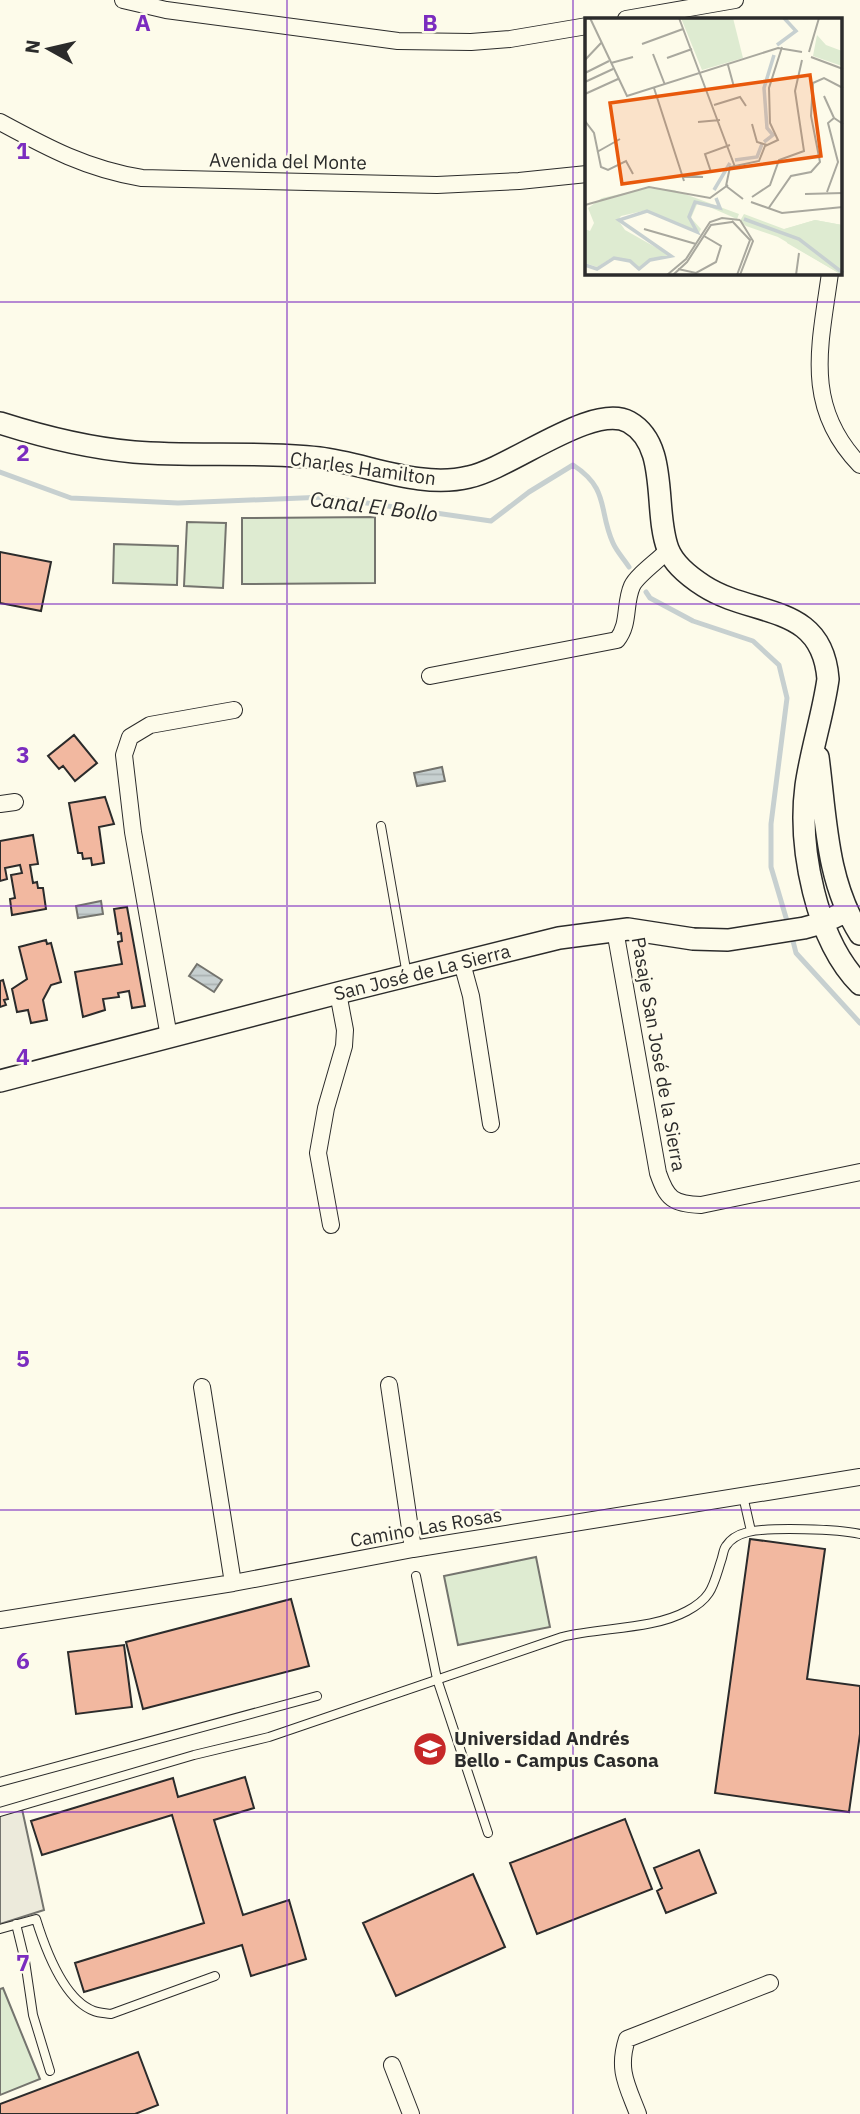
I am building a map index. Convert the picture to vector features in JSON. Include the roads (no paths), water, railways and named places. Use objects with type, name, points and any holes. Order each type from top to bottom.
[{"type":"street","points":[[124,0],[166,10],[398,41],[484,41],[585,26]]},
{"type":"street","points":[[632,18],[736,0]]},
{"type":"street","name":"Avenida del Monte","points":[[0,122],[61,155],[142,178],[437,185],[585,174]]},
{"type":"street","points":[[830,275],[819,356],[820,390],[830,424],[838,439],[860,465]]},
{"type":"street","name":"Charles Hamilton","points":[[0,423],[50,438],[105,449],[315,458],[442,481],[470,477],[503,466],[586,422],[615,417],[630,422],[641,431],[653,450],[661,525],[668,550],[677,565],[706,588],[804,626],[815,636],[827,663],[828,680],[806,786],[804,818],[814,897],[822,923],[842,961],[860,984]]},
{"type":"street","points":[[430,676],[617,640],[626,623],[632,584],[668,550]]},
{"type":"street","points":[[169,1037],[133,832],[124,755],[130,737],[150,725],[234,710]]},
{"type":"street","name":"Charles Hamilton","points":[[816,741],[824,821],[835,877],[847,911],[860,934]]},
{"type":"street","name":"San José de La Sierra","points":[[0,1081],[559,939],[628,929],[693,939],[728,940],[764,936],[822,923],[847,911]]},
{"type":"street","name":"Pasaje San José de la Sierra","points":[[615,930],[658,1173],[663,1189],[673,1200],[701,1205],[860,1172]]},
{"type":"street","points":[[462,962],[471,996],[491,1124]]},
{"type":"street","points":[[331,1225],[318,1153],[326,1108],[344,1046],[345,1030],[338,993]]},
{"type":"street","points":[[389,1385],[413,1549]]},
{"type":"street","points":[[202,1387],[233,1583]]},
{"type":"street","name":"Camino Las Rosas","points":[[0,1620],[233,1583],[413,1549],[860,1477]]},
{"type":"street","points":[[638,2114],[624,2078],[622,2056],[627,2039],[770,1983]]},
{"type":"street","points":[[392,2065],[411,2114]]},
{"type":"lane","points":[[381,826],[407,976]]},
{"type":"lane","points":[[743,1496],[751,1531]]},
{"type":"lane","points":[[0,1812],[194,1755],[269,1737],[562,1637],[587,1631],[654,1623],[686,1612],[711,1592],[726,1546],[736,1536],[751,1531],[845,1530],[860,1534]]},
{"type":"lane","points":[[416,1576],[437,1679],[488,1833]]},
{"type":"lane","points":[[0,1783],[317,1696]]},
{"type":"lane","points":[[0,1929],[36,1919],[47,1955],[77,2001],[94,2012],[111,2014],[215,1976]]},
{"type":"lane","points":[[16,1924],[33,2015],[50,2071]]},
{"type":"waterway","name":"Canal El Bollo","points":[[0,472],[71,498],[178,503],[325,497],[491,521],[529,492],[573,465],[585,474],[598,492],[608,531],[616,549],[629,567]]},
{"type":"waterway","name":"Canal El Bollo","points":[[646,592],[650,598],[693,621],[753,641],[779,665],[787,698],[771,824],[771,867],[787,921]]},
{"type":"waterway","name":"Canal El Bollo","points":[[793,941],[796,953],[860,1023]]},
{"type":"place","name":"Universidad Andrés Bello - Campus Casona","points":[[430,1749]]}]
